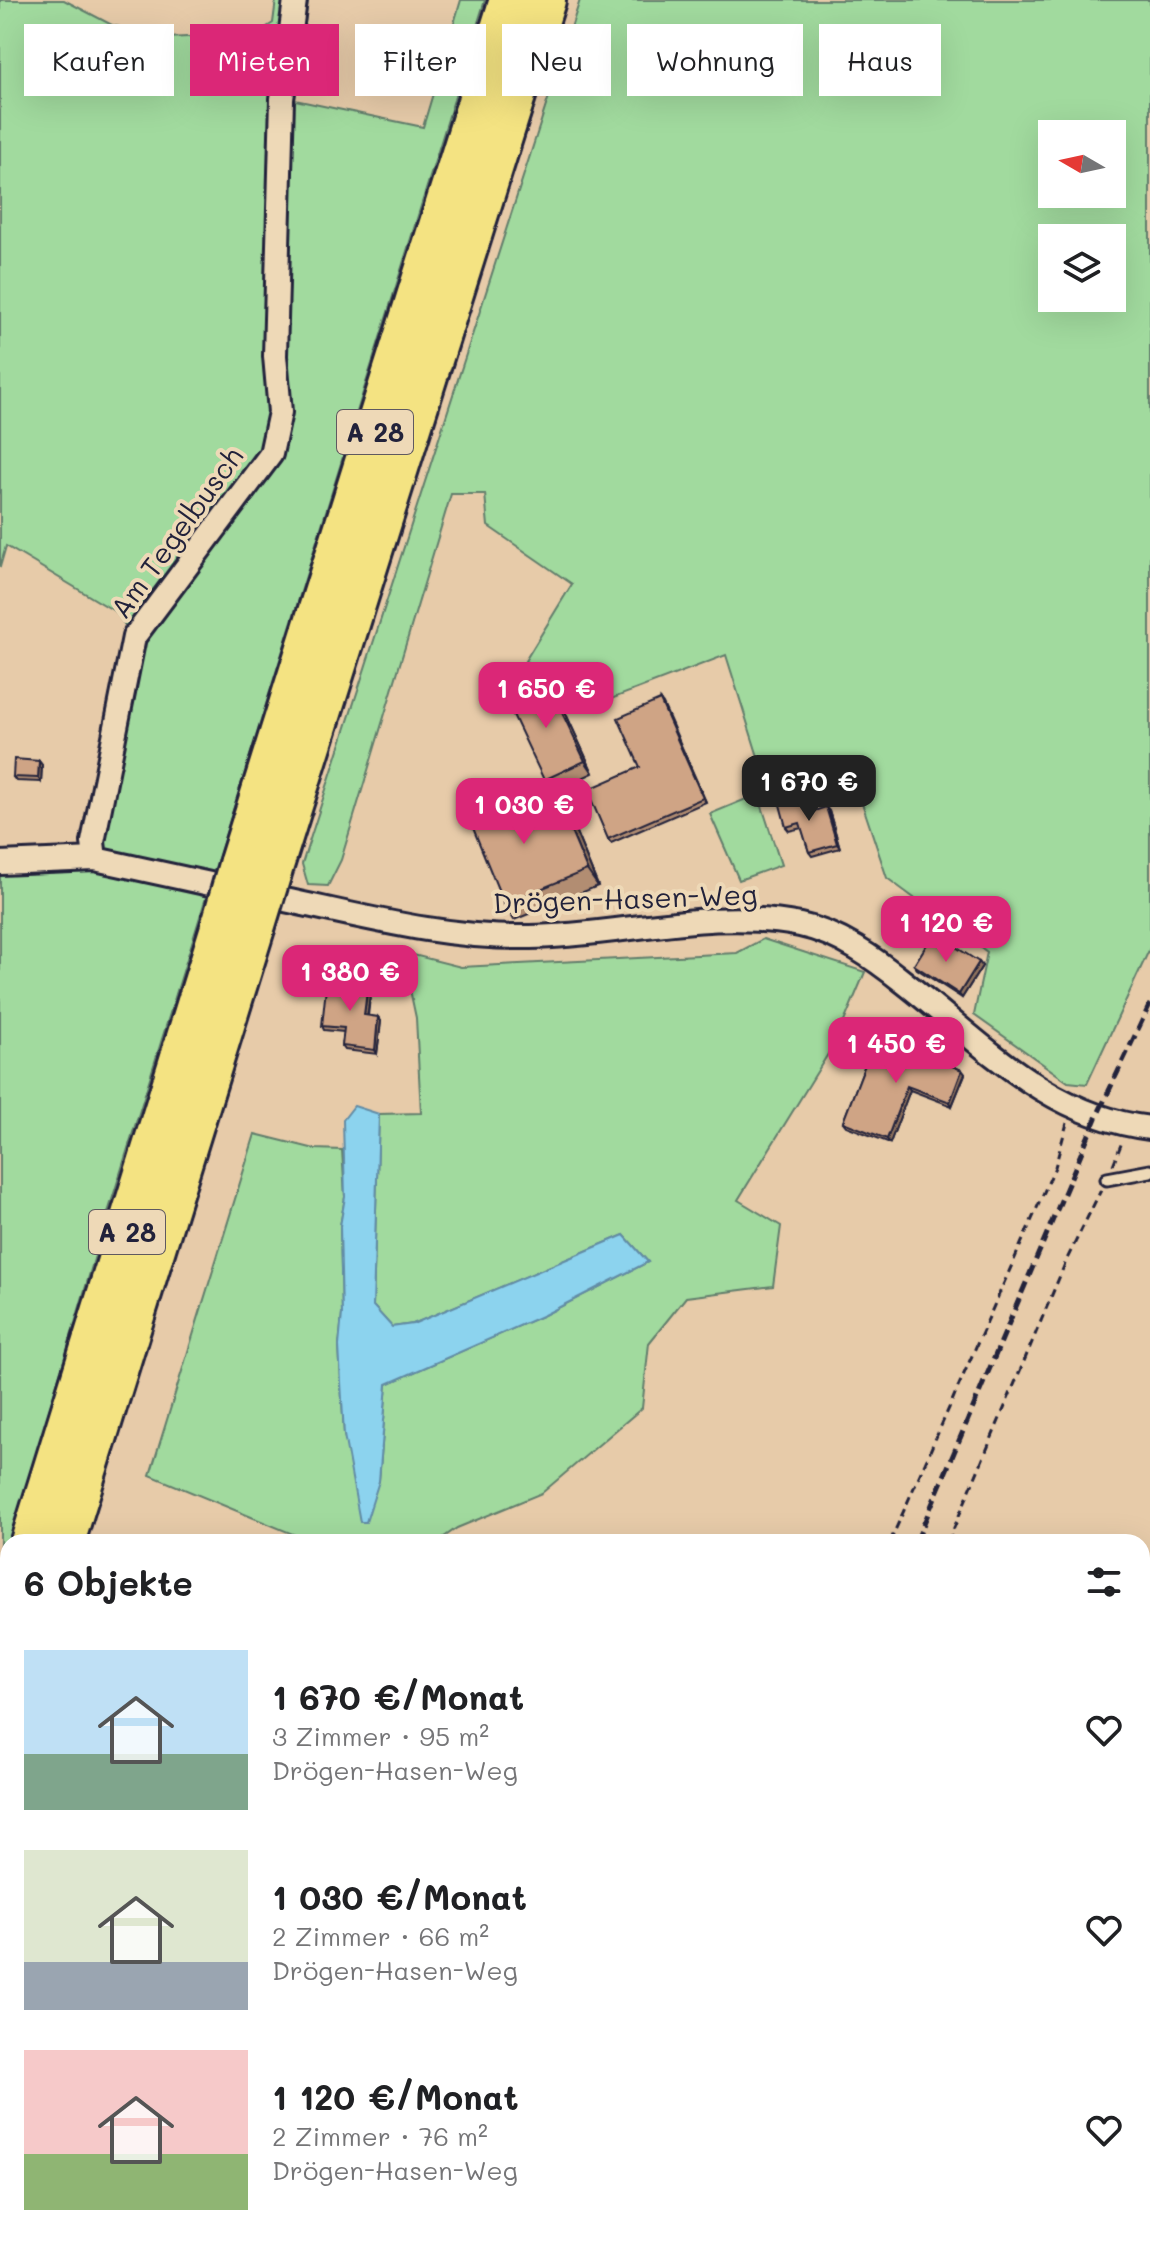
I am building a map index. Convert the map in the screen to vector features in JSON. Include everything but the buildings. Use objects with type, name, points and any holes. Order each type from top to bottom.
[{"type":"highway","name":"A 28","points":[[66,1534],[238,924],[510,0]]},
{"type":"highway","name":"A 28","points":[[251,880],[545,0]]},
{"type":"highway","name":"A 28","points":[[34,1534],[238,924]]},
{"type":"street","name":"Am Tegelbusch","points":[[95,859],[93,842],[134,637],[271,454],[280,412],[275,356],[282,99],[295,0]]},
{"type":"street","name":"Drögen-Hasen-Weg","points":[[0,863],[95,859],[251,880],[422,929],[528,938],[715,920],[802,925],[837,939],[887,969],[1042,1091],[1071,1108],[1139,1127]]},
{"type":"lane","points":[[1107,1179],[1150,1171]]},
{"type":"path","points":[[894,1534],[1055,1167],[1071,1108]]},
{"type":"path","points":[[951,1534],[1067,1259],[1107,1179],[1139,1127]]},
{"type":"green space","points":[[0,0],[64,0],[110,24],[24,24],[24,96],[174,96],[174,38],[190,37],[190,96],[296,96],[295,100],[423,127],[432,96],[455,96],[102,1232],[12,1534],[0,1534],[0,863],[95,859],[133,637],[116,612],[6,546],[0,567]]},
{"type":"green space","points":[[276,0],[308,0],[305,24],[271,24]]},
{"type":"green space","points":[[461,0],[485,0],[478,24],[454,24]]},
{"type":"green space","points":[[580,0],[1150,0],[1150,948],[1087,1084],[1068,1082],[974,1015],[987,952],[887,878],[853,776],[771,798],[726,655],[598,704],[525,661],[572,584],[488,526],[485,494],[451,494],[341,860],[328,886],[308,885],[302,864],[549,96],[611,96],[611,24],[572,24]]},
{"type":"green space","points":[[758,794],[781,865],[739,880],[710,814]]},
{"type":"green space","points":[[763,939],[865,972],[836,1041],[738,1200],[781,1226],[773,1286],[686,1297],[649,1343],[642,1408],[542,1493],[448,1534],[293,1534],[150,1475],[255,1134],[315,1149],[342,1150],[345,1197],[340,1226],[342,1314],[339,1346],[344,1435],[351,1462],[379,1481],[387,1384],[544,1315],[648,1262],[624,1235],[413,1324],[392,1327],[373,1306],[379,1114],[421,1113],[416,1018],[402,952],[461,967],[737,953]]},
{"type":"water","points":[[354,1106],[379,1114],[373,1306],[392,1327],[413,1324],[624,1235],[648,1262],[544,1315],[387,1384],[379,1481],[366,1522],[360,1522],[344,1435],[339,1346],[342,1314],[340,1226],[345,1197],[343,1120]]},
{"type":"railway","points":[[919,1534],[1096,1118],[1150,1004]]}]
